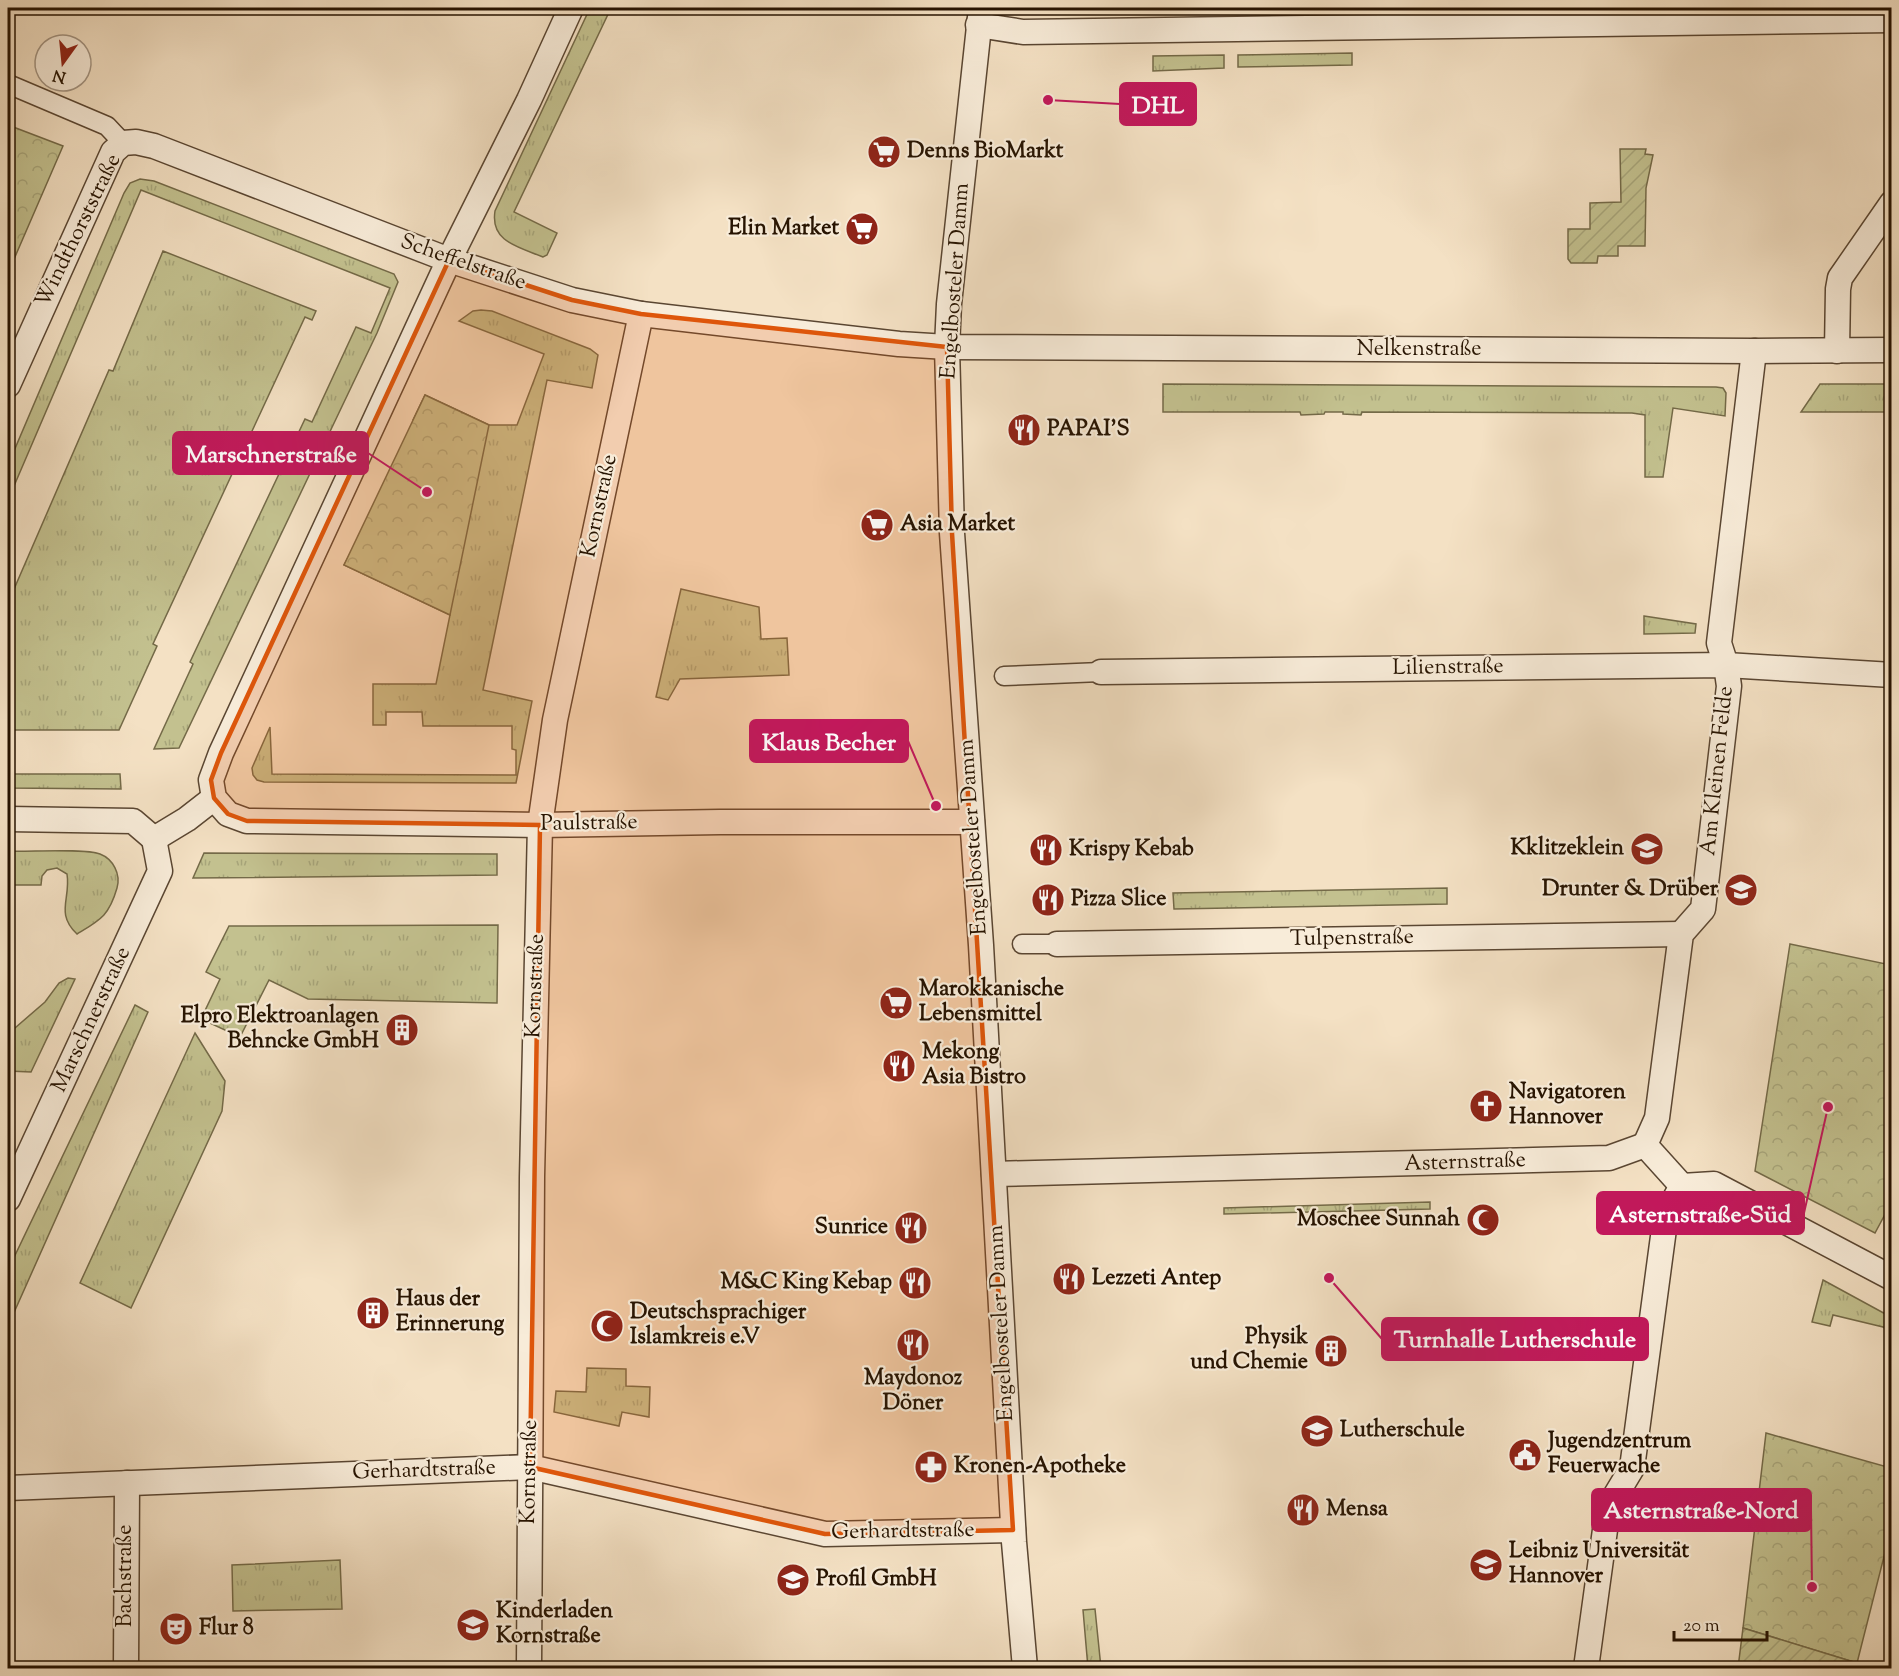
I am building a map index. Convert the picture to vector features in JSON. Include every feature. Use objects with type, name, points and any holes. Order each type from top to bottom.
[{"type":"street","points":[[8,819],[133,821],[154,839],[187,819],[214,798],[210,780],[221,753],[449,260],[529,100],[571,8]]},
{"type":"street","points":[[980,16],[1023,32],[1892,20]]},
{"type":"street","name":"Engelbosteler Damm","points":[[980,16],[949,304],[947,347],[952,533],[994,1174],[1013,1530],[1025,1668]]},
{"type":"street","points":[[8,84],[107,126],[123,142]]},
{"type":"street","name":"Scheffelstraße","points":[[123,142],[154,146],[449,260],[572,300],[641,314],[899,344],[947,347]]},
{"type":"street","name":"Windthorststraße","points":[[8,385],[113,152],[123,142]]},
{"type":"street","points":[[1837,351],[1840,278],[1892,203]]},
{"type":"street","name":"Kornstraße","points":[[529,1668],[533,1166],[540,825],[555,720],[641,314]]},
{"type":"street","name":"Nelkenstraße","points":[[947,347],[1892,350]]},
{"type":"street","name":"Am Kleinen Felde","points":[[1681,934],[1703,909],[1729,686],[1726,665],[1719,643],[1754,351]]},
{"type":"street","name":"Lilienstraße","points":[[1004,676],[1101,672],[1726,665],[1892,675]]},
{"type":"street","name":"Paulstraße","points":[[214,798],[228,814],[246,821],[540,825],[972,822]]},
{"type":"street","name":"Marschnerstraße","points":[[8,1199],[160,871],[154,839]]},
{"type":"street","points":[[1681,934],[1657,1118],[1645,1145],[1682,1186]]},
{"type":"street","name":"Tulpenstraße","points":[[1022,944],[1681,934]]},
{"type":"street","name":"Asternstraße","points":[[994,1174],[1610,1158],[1645,1145]]},
{"type":"street","points":[[1682,1186],[1714,1184],[1892,1278]]},
{"type":"street","points":[[1586,1668],[1608,1508],[1632,1468],[1666,1214],[1682,1186]]},
{"type":"street","name":"Gerhardtstraße","points":[[8,1488],[530,1467],[825,1534],[1013,1530]]},
{"type":"street","name":"Bachstraße","points":[[126,1668],[127,1483]]},
{"type":"highlighted area","points":[[449,260],[572,300],[641,314],[947,347],[952,533],[1013,1530],[825,1534],[530,1467],[540,825],[247,821],[228,814],[214,798],[211,780],[221,753]]},
{"type":"green space","points":[[590,8],[611,8],[514,212],[557,233],[547,255],[543,257],[516,246],[502,237],[497,230],[495,211]]},
{"type":"green space","points":[[1352,53],[1352,65],[1238,67],[1238,55]]},
{"type":"green space","points":[[1224,55],[1224,68],[1153,71],[1153,56]]},
{"type":"green space","points":[[8,125],[63,146],[8,273]]},
{"type":"green space","points":[[1620,149],[1646,149],[1645,154],[1653,155],[1646,188],[1645,246],[1618,246],[1618,256],[1598,256],[1597,263],[1571,263],[1568,259],[1568,229],[1590,229],[1590,203],[1621,202]]},
{"type":"green space","points":[[140,179],[154,181],[394,274],[398,282],[377,333],[179,748],[154,749],[193,664],[190,662],[305,419],[312,422],[356,327],[371,333],[390,288],[141,190],[8,500],[8,465],[124,193],[130,183]]},
{"type":"green space","points":[[163,251],[316,311],[312,320],[305,317],[153,644],[157,646],[119,730],[8,730],[8,603],[109,370],[113,371]]},
{"type":"green space","points":[[473,311],[492,311],[590,349],[598,355],[592,388],[547,380],[483,690],[532,701],[516,783],[264,782],[257,780],[252,768],[270,727],[272,774],[516,775],[516,750],[512,749],[512,726],[423,726],[422,712],[386,712],[386,725],[373,725],[373,684],[436,684],[450,615],[344,565],[423,425],[413,420],[425,395],[489,425],[517,425],[544,354],[459,321]]},
{"type":"green space","points":[[1163,384],[1716,387],[1723,388],[1726,393],[1725,416],[1673,408],[1663,477],[1645,477],[1645,415],[1632,413],[1362,412],[1361,415],[1325,412],[1324,414],[1301,415],[1300,412],[1163,412]]},
{"type":"green space","points":[[1820,384],[1891,384],[1891,412],[1801,412]]},
{"type":"green space","points":[[425,395],[489,425],[450,615],[344,565]]},
{"type":"green space","points":[[681,589],[759,607],[761,639],[787,638],[789,675],[680,679],[668,700],[656,697]]},
{"type":"green space","points":[[1644,616],[1696,624],[1695,633],[1644,634]]},
{"type":"green space","points":[[8,774],[120,774],[121,789],[8,788]]},
{"type":"green space","points":[[8,851],[82,851],[105,856],[112,863],[118,877],[111,905],[98,921],[77,934],[70,926],[65,912],[67,874],[57,868],[47,870],[42,876],[41,885],[14,885],[8,882]]},
{"type":"green space","points":[[204,853],[497,854],[497,875],[193,878]]},
{"type":"green space","points":[[1447,888],[1447,904],[1174,909],[1173,893]]},
{"type":"green space","points":[[498,925],[497,1003],[308,999],[269,980],[240,1037],[201,1019],[220,979],[206,972],[229,926]]},
{"type":"green space","points":[[1790,944],[1891,965],[1891,1203],[1875,1233],[1755,1171]]},
{"type":"green space","points":[[68,978],[75,979],[31,1072],[8,1071],[8,1034],[45,1002],[59,983]]},
{"type":"green space","points":[[135,1005],[148,1012],[8,1326],[8,1270]]},
{"type":"green space","points":[[195,1033],[225,1081],[222,1111],[131,1308],[80,1283]]},
{"type":"green space","points":[[1430,1202],[1430,1209],[1224,1214],[1224,1208]]},
{"type":"green space","points":[[1823,1280],[1891,1317],[1891,1332],[1883,1327],[1833,1315],[1830,1326],[1812,1322]]},
{"type":"green space","points":[[587,1368],[626,1369],[626,1386],[650,1387],[649,1417],[622,1412],[619,1426],[554,1412],[556,1391],[586,1392]]},
{"type":"green space","points":[[1766,1433],[1891,1468],[1891,1529],[1857,1663],[1743,1628]]},
{"type":"green space","points":[[340,1560],[342,1609],[233,1611],[232,1565]]},
{"type":"green space","points":[[1095,1609],[1101,1668],[1088,1668],[1083,1610]]},
{"type":"green space","points":[[1743,1628],[1857,1663],[1855,1668],[1738,1668]]},
{"type":"place","name":"DHL","points":[[1048,100]]},
{"type":"place","name":"Denns BioMarkt","points":[[884,152]]},
{"type":"place","name":"Elin Market","points":[[862,229]]},
{"type":"place","name":"PAPAI'S","points":[[1024,430]]},
{"type":"place","name":"Marschnerstraße","points":[[427,492]]},
{"type":"place","name":"Asia Market","points":[[877,525]]},
{"type":"place","name":"Klaus Becher","points":[[936,806]]},
{"type":"place","name":"Kklitzeklein","points":[[1647,849]]},
{"type":"place","name":"Krispy Kebab","points":[[1046,850]]},
{"type":"place","name":"Drunter & Drüber","points":[[1741,890]]},
{"type":"place","name":"Pizza Slice","points":[[1048,900]]},
{"type":"place","name":"Marokkanische Lebensmittel","points":[[896,1003]]},
{"type":"place","name":"Elpro Elektroanlagen Behncke GmbH","points":[[402,1030]]},
{"type":"place","name":"Mekong Asia Bistro","points":[[899,1066]]},
{"type":"place","name":"Navigatoren Hannover","points":[[1486,1106]]},
{"type":"place","name":"Asternstraße-Süd","points":[[1828,1107]]},
{"type":"place","name":"Moschee Sunnah","points":[[1483,1220]]},
{"type":"place","name":"Sunrice","points":[[911,1228]]},
{"type":"place","name":"Turnhalle Lutherschule","points":[[1329,1278]]},
{"type":"place","name":"Lezzeti Antep","points":[[1069,1279]]},
{"type":"place","name":"M&C King Kebap","points":[[915,1283]]},
{"type":"place","name":"Haus der Erinnerung","points":[[373,1313]]},
{"type":"place","name":"Deutschsprachiger Islamkreis e.V","points":[[607,1326]]},
{"type":"place","name":"Maydonoz Döner","points":[[913,1345]]},
{"type":"place","name":"Physik und Chemie","points":[[1331,1351]]},
{"type":"place","name":"Lutherschule","points":[[1317,1431]]},
{"type":"place","name":"Jugendzentrum Feuerwache","points":[[1525,1455]]},
{"type":"place","name":"Kronen-Apotheke","points":[[931,1467]]},
{"type":"place","name":"Mensa","points":[[1303,1510]]},
{"type":"place","name":"Leibniz Universität Hannover","points":[[1486,1565]]},
{"type":"place","name":"Profil GmbH","points":[[793,1580]]},
{"type":"place","name":"Asternstraße-Nord","points":[[1812,1587]]},
{"type":"place","name":"Kinderladen Kornstraße","points":[[473,1625]]},
{"type":"place","name":"Flur 8","points":[[176,1629]]}]
